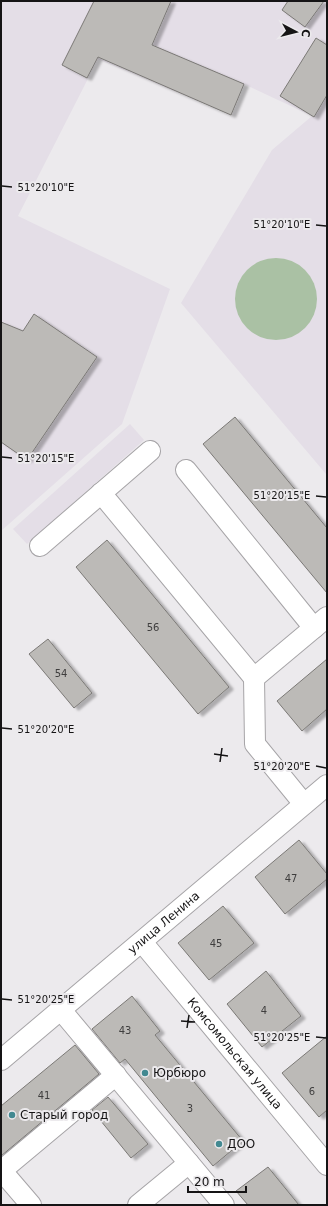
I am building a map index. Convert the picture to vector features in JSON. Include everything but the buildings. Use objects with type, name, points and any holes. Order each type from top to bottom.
[{"type":"street","points":[[40,546],[150,451]]},
{"type":"street","points":[[186,470],[320,623],[254,678]]},
{"type":"street","points":[[101,493],[254,678],[255,744],[304,804]]},
{"type":"street","name":"улица Ленина","points":[[1,1060],[327,785]]},
{"type":"street","name":"Комсомольская улица","points":[[142,942],[327,1165]]},
{"type":"street","points":[[61,1010],[224,1205]]},
{"type":"street","points":[[31,1205],[1,1170],[116,1076]]},
{"type":"street","points":[[138,1205],[189,1164]]},
{"type":"shaded area","points":[[1,1],[327,1],[326,474],[181,303],[272,150],[312,116],[244,84],[231,115],[98,59],[18,216],[170,289],[122,424],[1,531]]},
{"type":"shaded area","points":[[130,424],[144,440],[27,544],[13,529]]},
{"type":"green space","points":[[276,258],[292,261],[305,270],[314,283],[317,299],[314,315],[305,328],[292,337],[276,340],[260,337],[247,328],[238,315],[235,299],[238,283],[247,270],[260,261]]},
{"type":"place","name":"Юрбюро","points":[[145,1073]]},
{"type":"place","name":"Старый город","points":[[12,1115]]},
{"type":"place","name":"ДОО","points":[[219,1144]]}]
